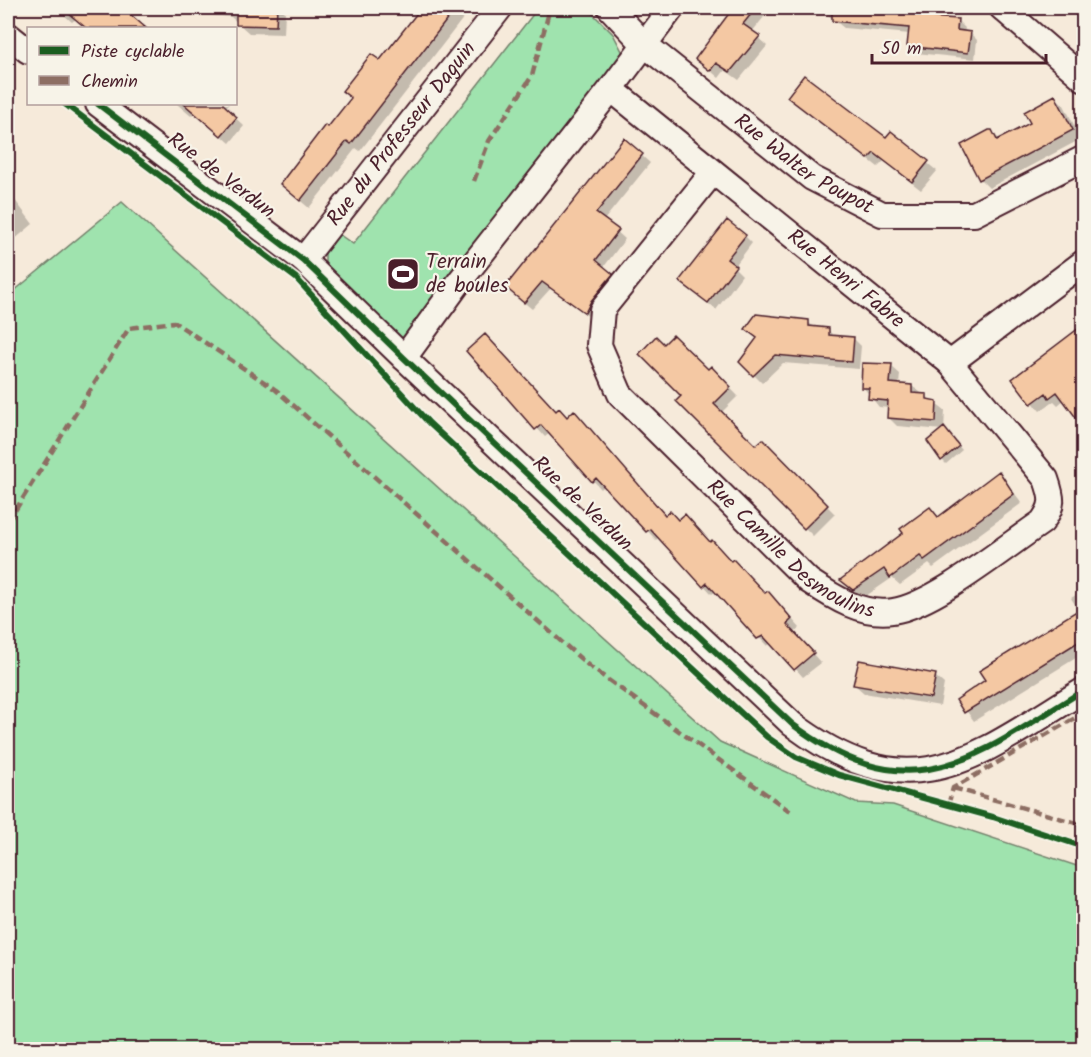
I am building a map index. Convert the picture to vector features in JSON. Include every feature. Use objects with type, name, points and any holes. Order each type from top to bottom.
[{"type":"street","name":"Rue du Professeur Daguin","points":[[303,260],[500,8]]},
{"type":"street","name":"Rue Walter Poupot","points":[[610,8],[644,44],[812,178],[882,214],[974,213],[1083,158]]},
{"type":"street","points":[[404,358],[460,281],[672,8]]},
{"type":"street","points":[[1002,8],[1083,79]]},
{"type":"street","points":[[8,35],[27,50]]},
{"type":"street","name":"Rue Henri Fabre","points":[[611,89],[950,363]]},
{"type":"street","name":"Rue de Verdun","points":[[99,105],[303,260],[792,724],[820,745],[849,760],[879,768],[910,771],[947,766],[982,751],[1083,690]]},
{"type":"street","name":"Rue Camille Desmoulins","points":[[713,172],[602,310],[599,345],[620,394],[809,581],[833,598],[858,608],[892,612],[929,599],[1042,522],[1051,509],[1051,494],[1046,479],[950,363]]},
{"type":"street","points":[[950,363],[1083,262]]},
{"type":"green space","points":[[538,8],[587,8],[613,34],[624,55],[413,331],[400,340],[325,268],[325,249],[337,233],[353,244]]},
{"type":"green space","points":[[122,202],[720,742],[856,803],[893,805],[1083,868],[1083,1049],[8,1049],[8,296]]},
{"type":"building","points":[[62,8],[123,8],[145,27],[85,27]]},
{"type":"building","points":[[236,8],[277,8],[276,26],[236,25]]},
{"type":"building","points":[[421,8],[456,8],[351,144],[347,141],[300,201],[280,184],[325,125],[328,127],[351,98],[342,91],[371,54],[380,60]]},
{"type":"building","points":[[733,8],[756,8],[743,24],[760,36],[730,72],[716,63],[710,71],[695,59]]},
{"type":"building","points":[[832,8],[901,8],[930,11],[930,17],[958,19],[957,30],[971,32],[968,53],[907,46],[909,28],[832,21]]},
{"type":"building","points":[[804,75],[886,137],[891,131],[929,161],[912,182],[874,153],[868,159],[787,97]]},
{"type":"building","points":[[1055,95],[1073,130],[979,180],[961,145],[989,130],[992,130],[997,140],[1030,123],[1024,112]]},
{"type":"building","points":[[185,105],[224,105],[237,117],[221,136]]},
{"type":"building","points":[[624,138],[643,154],[596,213],[619,230],[596,260],[613,274],[591,301],[585,313],[542,282],[524,303],[505,287]]},
{"type":"building","points":[[727,220],[746,235],[727,259],[736,266],[708,303],[679,281]]},
{"type":"building","points":[[756,314],[809,320],[809,326],[829,328],[829,335],[854,337],[852,362],[775,355],[753,376],[739,362],[757,338],[745,329]]},
{"type":"building","points":[[1083,325],[1083,427],[1057,392],[1049,398],[1046,393],[1031,404],[1012,379]]},
{"type":"building","points":[[485,334],[556,411],[559,408],[567,417],[574,410],[665,515],[670,511],[678,520],[685,514],[710,542],[712,540],[731,561],[733,559],[765,593],[768,591],[792,619],[787,624],[814,653],[794,670],[763,636],[757,639],[707,583],[703,587],[650,529],[646,532],[596,478],[592,482],[541,425],[535,430],[466,351]]},
{"type":"building","points":[[673,335],[708,369],[711,366],[731,387],[714,404],[756,445],[763,439],[828,505],[804,529],[676,401],[681,396],[639,354],[656,336],[664,344]]},
{"type":"building","points":[[862,363],[892,364],[890,383],[912,385],[912,393],[927,394],[927,399],[937,401],[936,422],[887,418],[888,401],[868,399],[869,388],[861,388]]},
{"type":"building","points":[[944,427],[959,446],[941,461],[927,441]]},
{"type":"building","points":[[999,471],[1014,494],[924,560],[920,556],[890,578],[884,569],[853,590],[840,580],[903,533],[900,529],[930,507],[938,517]]},
{"type":"building","points":[[1083,607],[1083,639],[964,713],[956,700],[985,680],[979,671]]},
{"type":"building","points":[[859,660],[936,674],[931,698],[853,685]]},
{"type":"marked path","points":[[474,181],[489,141],[532,76],[550,8]]},
{"type":"marked path","points":[[8,522],[129,328],[174,322],[276,390],[589,666],[791,812]]},
{"type":"marked path","points":[[948,805],[953,788],[1084,713]]},
{"type":"marked path","points":[[953,788],[1084,825]]},
{"type":"cycle path","points":[[66,105],[296,278],[429,423],[767,737],[796,757],[839,775],[993,817],[1084,847]]},
{"type":"cycle path","points":[[99,105],[303,260],[792,724],[835,751],[873,766],[908,771],[942,766],[975,754],[1009,737],[1084,690]]},
{"type":"place","name":"Terrain de boules","points":[[403,274]]}]
